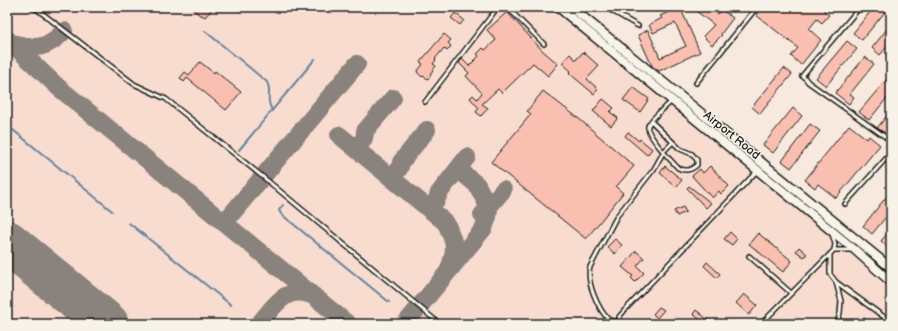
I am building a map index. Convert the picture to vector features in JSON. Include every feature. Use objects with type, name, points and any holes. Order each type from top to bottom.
[{"type":"main road","name":"Airport Road","points":[[558,7],[831,230],[891,282]]},
{"type":"main road","name":"Airport Road","points":[[572,7],[891,268]]},
{"type":"lane","points":[[34,7],[134,84],[166,99],[263,177],[440,324]]},
{"type":"lane","points":[[425,102],[498,7]]},
{"type":"lane","points":[[507,7],[544,44]]},
{"type":"lane","points":[[605,7],[638,26]]},
{"type":"lane","points":[[696,83],[757,7]]},
{"type":"lane","points":[[860,7],[802,76],[808,82],[891,141]]},
{"type":"lane","points":[[652,122],[680,148],[692,154],[697,160],[697,165],[690,170],[683,170],[672,162],[648,130],[648,126],[672,101]]},
{"type":"lane","points":[[673,142],[617,216],[590,266],[588,273],[599,307],[609,320],[620,323],[619,317],[624,311],[758,171]]},
{"type":"lane","points":[[845,204],[891,153]]},
{"type":"lane","points":[[761,324],[834,250],[835,244],[831,230]]},
{"type":"lane","points":[[834,250],[855,250]]},
{"type":"lane","points":[[830,254],[830,274],[836,282],[891,322]]},
{"type":"lane","points":[[749,256],[791,293]]},
{"type":"lane","points":[[836,282],[841,301],[837,324]]},
{"type":"shaded area","points":[[7,7],[575,7],[891,266],[891,324],[7,324]]},
{"type":"building","points":[[190,7],[214,7],[205,17],[202,15],[201,16]]},
{"type":"building","points":[[680,7],[700,52],[659,71],[652,66],[638,35],[648,30],[660,58],[686,46],[675,23],[653,33],[649,25],[662,18],[660,16]]},
{"type":"building","points":[[691,7],[709,7],[718,14],[722,10],[733,18],[721,34],[722,35],[712,45],[703,36],[714,25]]},
{"type":"building","points":[[762,7],[827,7],[824,11],[829,15],[822,23],[817,19],[809,29],[821,40],[801,65],[791,56],[798,48],[756,15]]},
{"type":"building","points":[[874,7],[889,7],[862,40],[853,33]]},
{"type":"building","points":[[507,12],[542,50],[558,64],[548,76],[533,63],[502,93],[498,89],[482,104],[488,108],[481,116],[476,112],[479,108],[470,98],[473,95],[477,99],[482,93],[466,76],[469,73],[459,63],[462,59],[469,66],[479,56],[477,54],[483,48],[485,50],[496,40],[487,30]]},
{"type":"building","points":[[455,13],[464,20],[460,25],[451,18]]},
{"type":"building","points":[[891,24],[891,42],[880,55],[872,48]]},
{"type":"building","points":[[444,34],[451,40],[448,43],[451,46],[447,51],[444,48],[435,59],[436,60],[433,64],[436,66],[428,79],[423,76],[422,77],[417,72],[423,64],[420,62]]},
{"type":"building","points":[[847,41],[857,49],[826,86],[816,78]]},
{"type":"building","points":[[583,52],[599,66],[587,79],[598,89],[594,94],[569,73],[571,71],[562,63],[570,54],[576,60]]},
{"type":"building","points":[[865,57],[874,64],[850,94],[854,97],[849,104],[835,93]]},
{"type":"building","points":[[200,62],[214,73],[215,71],[241,92],[226,110],[187,78],[184,82],[180,78],[185,72],[189,75]]},
{"type":"building","points":[[784,68],[792,74],[760,114],[752,107]]},
{"type":"building","points":[[891,74],[891,93],[869,120],[859,112]]},
{"type":"building","points":[[633,87],[649,99],[640,112],[623,100]]},
{"type":"building","points":[[543,91],[578,118],[634,166],[616,187],[623,193],[586,239],[491,162],[531,114],[527,111]]},
{"type":"building","points":[[603,99],[614,108],[610,112],[618,118],[611,126],[593,111]]},
{"type":"building","points":[[793,108],[802,116],[773,153],[763,145]]},
{"type":"building","points":[[891,111],[891,129],[887,134],[877,128]]},
{"type":"building","points":[[810,124],[820,131],[791,168],[782,161]]},
{"type":"building","points":[[849,125],[867,139],[869,136],[880,145],[836,198],[818,184],[815,188],[805,180]]},
{"type":"building","points":[[628,132],[639,141],[640,139],[652,149],[647,155],[625,136]]},
{"type":"building","points":[[665,166],[682,180],[676,187],[660,173]]},
{"type":"building","points":[[710,166],[729,186],[721,194],[719,191],[712,198],[692,176],[700,169],[703,173]]},
{"type":"building","points":[[689,186],[711,203],[706,208],[687,188]]},
{"type":"building","points":[[891,191],[891,211],[872,234],[863,226]]},
{"type":"building","points":[[683,207],[686,212],[677,216],[674,211]]},
{"type":"building","points":[[891,229],[891,250],[881,241]]},
{"type":"building","points":[[730,232],[737,239],[732,245],[724,239]]},
{"type":"building","points":[[758,233],[792,261],[783,272],[749,244]]},
{"type":"building","points":[[615,239],[622,245],[615,254],[607,247]]},
{"type":"building","points":[[799,247],[807,254],[804,257],[796,251]]},
{"type":"building","points":[[636,251],[644,258],[637,266],[644,273],[635,282],[631,278],[633,276],[622,267]]},
{"type":"building","points":[[707,262],[720,274],[717,278],[704,266]]},
{"type":"building","points":[[744,294],[757,305],[749,315],[736,303]]},
{"type":"building","points":[[659,307],[664,310],[657,318],[653,314]]},
{"type":"building","points":[[696,310],[708,320],[705,324],[693,314]]},
{"type":"building","points":[[863,317],[871,324],[857,324]]},
{"type":"waterway","points":[[205,31],[267,82],[269,89],[269,102],[272,111]]},
{"type":"waterway","points":[[239,150],[315,59]]},
{"type":"waterway","points":[[7,125],[112,211]]},
{"type":"waterway","points":[[283,205],[279,210],[281,214],[389,302]]},
{"type":"waterway","points":[[129,223],[231,305]]},
{"type":"taxiway","points":[[12,43],[28,47],[46,45],[64,31]]},
{"type":"taxiway","points":[[7,39],[58,87],[348,324]]},
{"type":"taxiway","points":[[224,223],[357,64]]},
{"type":"taxiway","points":[[354,147],[362,141],[365,131],[393,98]]},
{"type":"taxiway","points":[[389,176],[394,174],[400,168],[401,162],[427,130]]},
{"type":"taxiway","points":[[339,135],[446,223],[454,246],[449,269]]},
{"type":"taxiway","points":[[426,207],[435,202],[439,193],[467,157]]},
{"type":"taxiway","points":[[405,324],[484,228],[488,217],[489,208],[477,185],[458,169]]},
{"type":"taxiway","points":[[482,215],[503,190]]},
{"type":"taxiway","points":[[259,324],[282,298],[296,293],[304,293],[314,296]]},
{"type":"runway","points":[[7,242],[107,324]]}]
